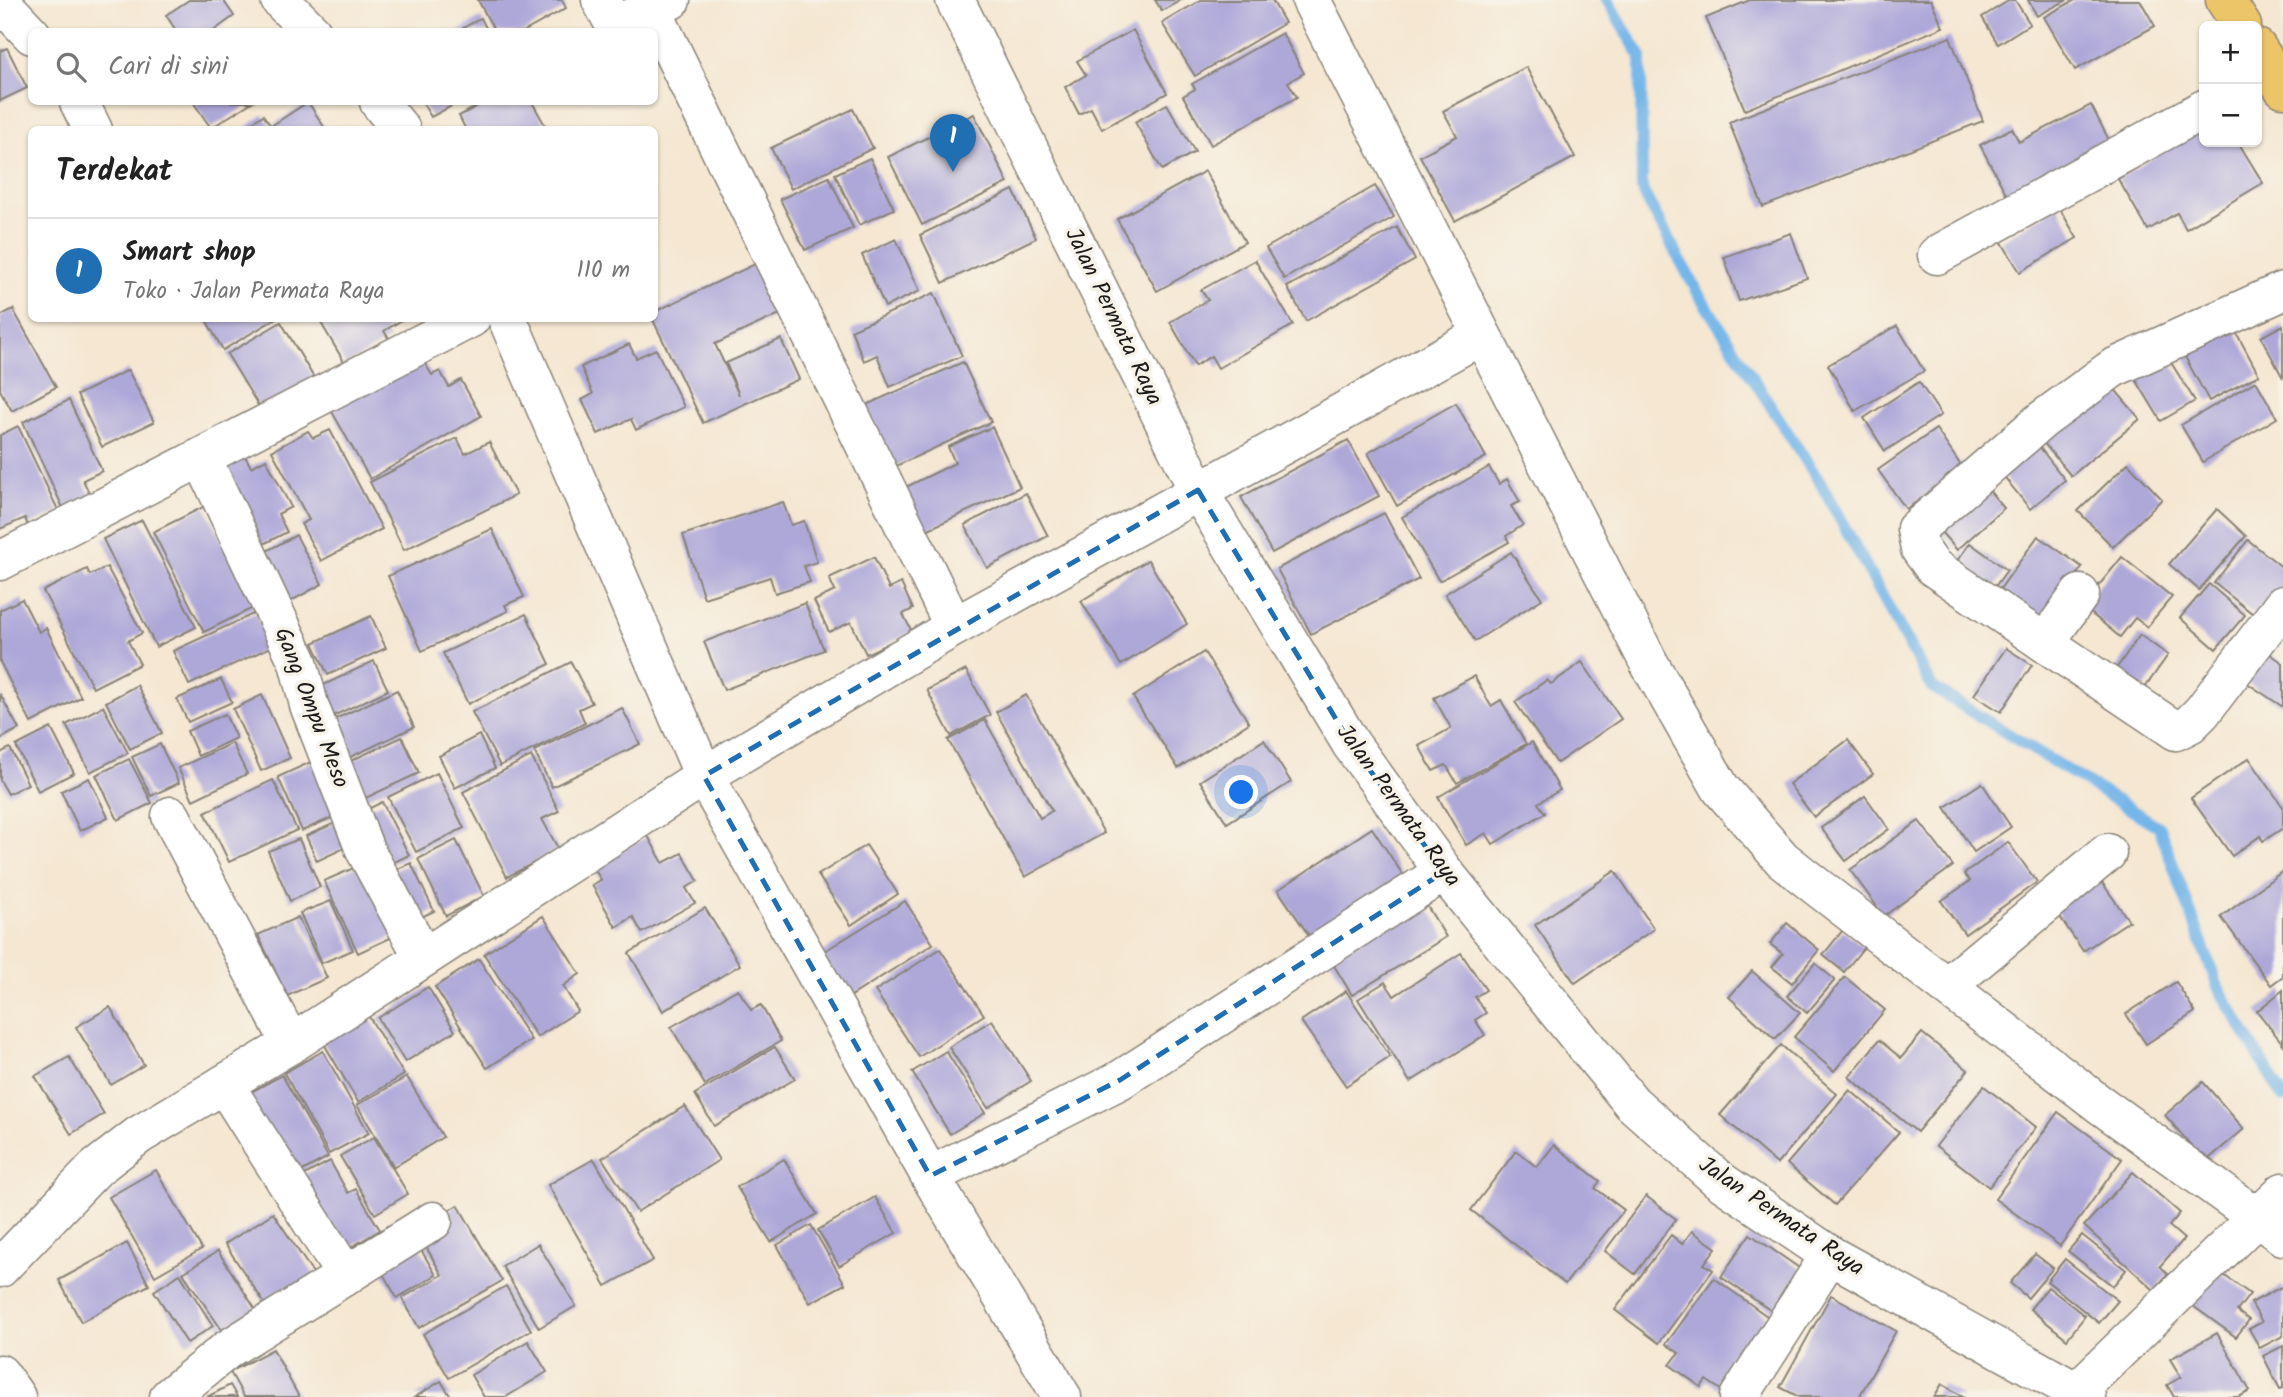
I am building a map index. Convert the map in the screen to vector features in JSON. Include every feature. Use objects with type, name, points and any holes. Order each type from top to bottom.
[{"type":"main road","points":[[2225,0],[2239,21]]},
{"type":"street","points":[[280,0],[308,28]]},
{"type":"street","points":[[601,0],[617,24],[661,5],[954,627]]},
{"type":"street","name":"Jalan Permata Raya","points":[[956,0],[1198,491],[1351,744],[1444,872],[1632,1103],[1719,1180],[1830,1255],[2081,1394]]},
{"type":"street","points":[[1311,0],[1649,663],[1721,789],[1782,859],[2269,1227]]},
{"type":"street","points":[[0,1],[28,31]]},
{"type":"street","points":[[80,105],[91,126]]},
{"type":"street","points":[[381,105],[398,126]]},
{"type":"street","points":[[1937,255],[2199,111]]},
{"type":"street","points":[[2283,291],[2113,368],[2042,420],[1916,529],[1920,549],[1933,567],[2176,731],[2190,724],[2202,712],[2283,605]]},
{"type":"street","points":[[0,561],[463,322]]},
{"type":"street","points":[[509,322],[704,776],[930,1176],[1062,1397]]},
{"type":"street","points":[[0,1268],[96,1168],[139,1135],[291,1044],[704,776],[954,627],[1480,336]]},
{"type":"street","name":"Gang Ompu Meso","points":[[202,458],[298,662],[309,705],[365,850],[423,957]]},
{"type":"street","points":[[2045,643],[2080,594]]},
{"type":"street","points":[[171,816],[291,1044]]},
{"type":"street","points":[[1947,986],[2107,853]]},
{"type":"street","points":[[930,1176],[1120,1080],[1444,872]]},
{"type":"street","points":[[224,1084],[346,1276]]},
{"type":"street","points":[[2081,1394],[2269,1227],[2283,1192]]},
{"type":"street","points":[[169,1397],[228,1349],[433,1221]]},
{"type":"street","points":[[1739,1397],[1830,1255]]},
{"type":"street","points":[[0,1374],[16,1397]]},
{"type":"highlighted area","points":[[1198,490],[1351,744],[1444,872],[1120,1080],[930,1176],[704,776]]},
{"type":"building","points":[[189,0],[223,0],[234,16],[218,28],[174,28],[166,15]]},
{"type":"building","points":[[478,0],[562,0],[566,8],[530,28],[493,28]]},
{"type":"building","points":[[1155,0],[1181,0],[1162,11]]},
{"type":"building","points":[[1201,0],[1272,0],[1285,23],[1195,76],[1162,23]]},
{"type":"building","points":[[1750,0],[1931,0],[1943,27],[1745,110],[1706,18]]},
{"type":"building","points":[[2010,0],[2015,0],[2030,24],[1998,44],[1982,17]]},
{"type":"building","points":[[2028,0],[2067,0],[2037,16]]},
{"type":"building","points":[[2075,0],[2140,0],[2155,26],[2075,70],[2044,17]]},
{"type":"building","points":[[481,18],[486,28],[463,28]]},
{"type":"building","points":[[1133,30],[1167,93],[1102,129],[1091,108],[1079,114],[1065,87],[1086,75],[1077,61]]},
{"type":"building","points":[[1282,33],[1304,73],[1288,82],[1297,97],[1211,145],[1183,96],[1195,89],[1192,84]]},
{"type":"building","points":[[1950,37],[1983,121],[1763,207],[1729,122]]},
{"type":"building","points":[[7,48],[27,88],[0,101],[0,51]]},
{"type":"building","points":[[1526,67],[1575,157],[1455,221],[1420,156],[1457,136],[1443,111]]},
{"type":"building","points":[[1167,104],[1195,152],[1162,170],[1135,122]]},
{"type":"building","points":[[195,105],[247,105],[214,126],[210,126]]},
{"type":"building","points":[[303,105],[310,105],[323,126],[271,126]]},
{"type":"building","points":[[424,105],[453,105],[431,117]]},
{"type":"building","points":[[479,105],[534,105],[545,126],[464,126],[459,116]]},
{"type":"building","points":[[2091,105],[2114,150],[2011,203],[1980,145],[2012,128],[2019,142]]},
{"type":"building","points":[[853,109],[873,148],[791,189],[771,148]]},
{"type":"building","points":[[974,114],[1008,183],[922,225],[888,157]]},
{"type":"building","points":[[263,115],[271,126],[248,126]]},
{"type":"building","points":[[2199,131],[2199,147],[2241,147],[2263,183],[2186,229],[2177,213],[2148,230],[2118,179]]},
{"type":"building","points":[[870,158],[894,209],[859,225],[835,174]]},
{"type":"building","points":[[1205,171],[1245,242],[1157,291],[1117,219]]},
{"type":"building","points":[[829,177],[853,228],[805,250],[780,199]]},
{"type":"building","points":[[1375,186],[1394,217],[1284,279],[1266,248]]},
{"type":"building","points":[[1013,190],[1036,238],[943,283],[920,235]]},
{"type":"building","points":[[2058,206],[2077,238],[2020,272],[2001,241]]},
{"type":"building","points":[[1397,227],[1415,260],[1306,321],[1287,287]]},
{"type":"building","points":[[1791,233],[1807,278],[1739,301],[1724,257]]},
{"type":"building","points":[[896,239],[920,291],[885,307],[862,255]]},
{"type":"building","points":[[1255,260],[1293,325],[1218,368],[1211,356],[1195,366],[1170,322],[1208,300],[1201,290]]},
{"type":"building","points":[[755,264],[780,314],[715,344],[739,395],[726,363],[781,339],[799,379],[703,423],[654,322],[658,322],[658,310]]},
{"type":"building","points":[[934,293],[962,356],[890,387],[877,355],[864,361],[851,330]]},
{"type":"building","points":[[13,309],[56,387],[12,411],[0,390],[0,316]]},
{"type":"building","points":[[2229,319],[2259,375],[2209,401],[2179,346]]},
{"type":"building","points":[[207,322],[270,322],[223,350]]},
{"type":"building","points":[[281,322],[314,378],[261,410],[227,354]]},
{"type":"building","points":[[320,322],[399,322],[384,331],[389,339],[346,365]]},
{"type":"building","points":[[2283,325],[2283,378],[2261,337]]},
{"type":"building","points":[[1897,326],[1924,371],[1855,411],[1828,365]]},
{"type":"building","points":[[629,344],[636,358],[656,349],[684,407],[636,430],[631,419],[598,434],[582,400],[593,394],[581,367]]},
{"type":"building","points":[[2165,353],[2195,401],[2161,421],[2132,373]]},
{"type":"building","points":[[422,359],[432,375],[440,371],[449,387],[461,380],[481,416],[370,479],[331,410]]},
{"type":"building","points":[[963,362],[991,422],[894,467],[866,405]]},
{"type":"building","points":[[128,370],[154,422],[102,447],[77,395]]},
{"type":"building","points":[[2106,379],[2140,419],[2071,476],[2038,436]]},
{"type":"building","points":[[2256,381],[2277,418],[2203,462],[2181,425]]},
{"type":"building","points":[[1919,382],[1941,415],[1885,451],[1864,418]]},
{"type":"building","points":[[69,400],[102,471],[83,480],[91,497],[64,510],[23,422]]},
{"type":"building","points":[[1456,403],[1486,457],[1397,506],[1368,453]]},
{"type":"building","points":[[18,426],[59,512],[28,526],[25,518],[0,529],[0,435]]},
{"type":"building","points":[[992,427],[1020,487],[918,534],[898,491],[955,463],[948,447]]},
{"type":"building","points":[[1936,429],[1964,470],[1906,509],[1878,470]]},
{"type":"building","points":[[330,430],[382,529],[321,561],[301,524],[309,520],[272,451],[308,431],[313,438]]},
{"type":"building","points":[[457,438],[465,454],[489,442],[516,495],[404,550],[370,482]]},
{"type":"building","points":[[1348,440],[1379,496],[1272,553],[1241,497]]},
{"type":"building","points":[[2034,440],[2065,480],[2030,509],[1998,469]]},
{"type":"building","points":[[244,454],[251,467],[266,459],[291,507],[278,514],[287,532],[244,554],[203,475]]},
{"type":"building","points":[[2128,463],[2162,499],[2113,547],[2078,511]]},
{"type":"building","points":[[1489,467],[1499,484],[1507,479],[1520,502],[1511,506],[1523,525],[1506,536],[1509,542],[1439,581],[1402,517]]},
{"type":"building","points":[[1980,480],[2004,508],[1957,550],[1933,523]]},
{"type":"building","points":[[1026,493],[1048,536],[987,568],[965,525]]},
{"type":"building","points":[[783,502],[791,525],[804,521],[817,562],[804,566],[810,582],[775,593],[770,577],[704,598],[683,535]]},
{"type":"building","points":[[205,506],[255,607],[204,632],[153,532]]},
{"type":"building","points":[[2217,509],[2246,536],[2199,590],[2169,564]]},
{"type":"building","points":[[1384,513],[1419,579],[1311,634],[1277,569]]},
{"type":"building","points":[[142,520],[196,627],[156,647],[103,539]]},
{"type":"building","points":[[492,529],[524,597],[505,605],[508,611],[422,651],[388,576]]},
{"type":"building","points":[[296,535],[322,584],[275,610],[248,561]]},
{"type":"building","points":[[2038,536],[2082,567],[2034,635],[1990,603]]},
{"type":"building","points":[[2248,540],[2283,568],[2283,594],[2262,621],[2214,583]]},
{"type":"building","points":[[1970,543],[2007,570],[1983,603],[1946,576]]},
{"type":"building","points":[[1511,552],[1542,599],[1475,641],[1445,594]]},
{"type":"building","points":[[874,557],[889,589],[901,583],[913,609],[903,614],[912,632],[866,654],[851,622],[829,632],[814,601],[835,591],[829,578]]},
{"type":"building","points":[[2122,557],[2172,597],[2147,627],[2135,618],[2120,637],[2082,606]]},
{"type":"building","points":[[1148,560],[1187,624],[1121,665],[1081,601]]},
{"type":"building","points":[[107,567],[142,633],[128,641],[140,664],[93,688],[43,591],[87,569],[90,575]]},
{"type":"building","points":[[2209,584],[2245,615],[2216,649],[2180,618]]},
{"type":"building","points":[[22,599],[39,632],[46,628],[81,697],[31,723],[0,662],[0,610]]},
{"type":"building","points":[[805,603],[824,650],[724,690],[704,642]]},
{"type":"building","points":[[255,613],[271,647],[189,685],[173,651]]},
{"type":"building","points":[[526,614],[550,664],[468,704],[443,653]]},
{"type":"building","points":[[371,616],[386,648],[328,675],[313,643]]},
{"type":"building","points":[[2140,635],[2168,655],[2134,703],[2106,683]]},
{"type":"building","points":[[2006,648],[2032,665],[2001,712],[1974,695]]},
{"type":"building","points":[[2262,648],[2283,663],[2283,707],[2241,679]]},
{"type":"building","points":[[1204,652],[1249,723],[1178,768],[1133,697]]},
{"type":"building","points":[[374,661],[388,690],[329,718],[315,689]]},
{"type":"building","points":[[571,662],[592,703],[579,709],[585,723],[500,766],[472,712]]},
{"type":"building","points":[[1582,662],[1621,719],[1557,763],[1515,702],[1547,680],[1551,684]]},
{"type":"building","points":[[966,670],[990,715],[951,736],[927,690]]},
{"type":"building","points":[[1474,676],[1491,706],[1501,700],[1526,744],[1457,783],[1446,765],[1433,771],[1419,746],[1451,728],[1434,698]]},
{"type":"building","points":[[221,679],[232,702],[188,722],[177,699]]},
{"type":"building","points":[[137,685],[162,733],[130,749],[106,702]]},
{"type":"building","points":[[397,690],[414,727],[338,763],[320,726]]},
{"type":"building","points":[[0,694],[19,729],[0,739]]},
{"type":"building","points":[[262,695],[290,758],[261,771],[233,709]]},
{"type":"building","points":[[1026,695],[1104,833],[1025,877],[948,740],[985,720],[1040,818],[1052,811],[996,712]]},
{"type":"building","points":[[103,706],[128,753],[90,772],[66,725]]},
{"type":"building","points":[[622,708],[640,744],[552,787],[534,751]]},
{"type":"building","points":[[225,714],[236,738],[198,756],[187,731]]},
{"type":"building","points":[[51,728],[74,773],[38,791],[16,746]]},
{"type":"building","points":[[479,735],[495,768],[455,788],[439,756]]},
{"type":"building","points":[[402,737],[419,773],[355,803],[337,767]]},
{"type":"building","points":[[1264,740],[1291,782],[1227,823],[1200,781]]},
{"type":"building","points":[[1848,740],[1873,774],[1814,817],[1789,784]]},
{"type":"building","points":[[1532,742],[1560,790],[1538,803],[1545,813],[1493,844],[1486,833],[1466,845],[1438,797]]},
{"type":"building","points":[[232,743],[247,774],[193,800],[178,768]]},
{"type":"building","points":[[160,744],[179,783],[151,796],[132,757]]},
{"type":"building","points":[[10,748],[28,784],[8,794],[0,780],[0,753]]},
{"type":"building","points":[[531,756],[559,811],[542,819],[559,850],[507,877],[463,792]]},
{"type":"building","points":[[2249,758],[2283,807],[2283,828],[2263,841],[2260,836],[2232,856],[2191,798]]},
{"type":"building","points":[[129,759],[152,803],[118,820],[96,775]]},
{"type":"building","points":[[315,760],[340,814],[302,831],[278,777]]},
{"type":"building","points":[[437,773],[464,828],[416,852],[388,797]]},
{"type":"building","points":[[89,778],[108,817],[80,831],[61,791]]},
{"type":"building","points":[[273,780],[297,830],[229,862],[205,812]]},
{"type":"building","points":[[1982,783],[2011,827],[1974,852],[1945,807]]},
{"type":"building","points":[[1865,796],[1889,829],[1846,861],[1821,828]]},
{"type":"building","points":[[382,802],[409,855],[380,869],[354,816]]},
{"type":"building","points":[[344,819],[355,843],[317,861],[306,836]]},
{"type":"building","points":[[1919,821],[1953,866],[1884,916],[1850,870]]},
{"type":"building","points":[[1372,828],[1405,878],[1312,940],[1278,890]]},
{"type":"building","points":[[648,836],[663,863],[682,853],[698,881],[686,888],[695,903],[642,933],[633,917],[616,927],[592,885],[601,880],[593,867]]},
{"type":"building","points":[[299,839],[320,887],[290,901],[268,851]]},
{"type":"building","points":[[456,840],[484,896],[446,916],[418,859]]},
{"type":"building","points":[[2008,842],[2037,882],[1965,934],[1941,901],[1970,881],[1964,874]]},
{"type":"building","points":[[866,845],[898,894],[851,925],[818,875]]},
{"type":"building","points":[[365,863],[399,934],[358,953],[324,881]]},
{"type":"building","points":[[411,863],[434,911],[405,925],[382,876]]},
{"type":"building","points":[[1615,871],[1654,929],[1575,983],[1535,925]]},
{"type":"building","points":[[2283,871],[2283,976],[2271,985],[2221,917]]},
{"type":"building","points":[[2099,878],[2129,921],[2083,951],[2054,908]]},
{"type":"building","points":[[331,901],[353,950],[322,963],[300,913]]},
{"type":"building","points":[[905,901],[933,944],[848,998],[820,954]]},
{"type":"building","points":[[1424,901],[1446,937],[1352,995],[1330,959]]},
{"type":"building","points":[[705,908],[740,965],[663,1011],[629,953]]},
{"type":"building","points":[[543,916],[580,974],[563,986],[578,1011],[537,1037],[484,954]]},
{"type":"building","points":[[298,917],[327,978],[287,996],[258,935]]},
{"type":"building","points":[[1787,923],[1819,950],[1792,983],[1772,967],[1783,954],[1770,944]]},
{"type":"building","points":[[1843,930],[1864,947],[1844,972],[1823,955]]},
{"type":"building","points":[[940,949],[984,1015],[919,1057],[875,991]]},
{"type":"building","points":[[1461,953],[1486,990],[1475,997],[1486,1013],[1475,1020],[1485,1035],[1410,1082],[1358,999],[1385,982],[1394,996]]},
{"type":"building","points":[[479,959],[531,1040],[487,1068],[435,987]]},
{"type":"building","points":[[1815,963],[1835,980],[1807,1013],[1787,996]]},
{"type":"building","points":[[1752,971],[1800,1013],[1775,1039],[1729,997]]},
{"type":"building","points":[[1845,977],[1885,1010],[1834,1071],[1794,1037]]},
{"type":"building","points":[[2176,982],[2195,1012],[2146,1044],[2126,1014]]},
{"type":"building","points":[[428,987],[455,1031],[405,1062],[378,1018]]},
{"type":"building","points":[[738,989],[751,1010],[761,1005],[781,1041],[705,1085],[671,1027]]},
{"type":"building","points":[[2283,990],[2283,1044],[2257,1011]]},
{"type":"building","points":[[1346,991],[1390,1057],[1346,1086],[1301,1021]]},
{"type":"building","points":[[110,1007],[144,1065],[111,1085],[76,1027]]},
{"type":"building","points":[[368,1015],[404,1075],[358,1102],[323,1042]]},
{"type":"building","points":[[992,1020],[1031,1081],[988,1108],[949,1047]]},
{"type":"building","points":[[1922,1033],[1968,1070],[1917,1132],[1849,1077],[1879,1040],[1901,1058]]},
{"type":"building","points":[[1781,1045],[1837,1094],[1777,1164],[1720,1115]]},
{"type":"building","points":[[775,1047],[795,1079],[714,1126],[695,1094]]},
{"type":"building","points":[[323,1051],[369,1133],[329,1154],[284,1073]]},
{"type":"building","points":[[946,1051],[985,1113],[950,1134],[912,1072]]},
{"type":"building","points":[[69,1057],[104,1114],[71,1134],[35,1076]]},
{"type":"building","points":[[282,1075],[328,1157],[273,1187],[242,1097]]},
{"type":"building","points":[[407,1077],[443,1137],[394,1167],[357,1105]]},
{"type":"building","points":[[2203,1082],[2244,1129],[2205,1162],[2165,1115]]},
{"type":"building","points":[[1984,1086],[2036,1127],[1989,1187],[1936,1146]]},
{"type":"building","points":[[1850,1090],[1899,1132],[1835,1205],[1787,1164]]},
{"type":"building","points":[[685,1106],[719,1160],[637,1212],[602,1158]]},
{"type":"building","points":[[2058,1112],[2122,1159],[2060,1246],[1995,1199]]},
{"type":"building","points":[[374,1137],[408,1194],[375,1214],[340,1156]]},
{"type":"building","points":[[1554,1145],[1600,1181],[1595,1188],[1624,1210],[1565,1284],[1471,1210],[1516,1151],[1537,1167]]},
{"type":"building","points":[[594,1159],[653,1260],[606,1286],[548,1185]]},
{"type":"building","points":[[784,1159],[817,1214],[771,1242],[737,1187]]},
{"type":"building","points":[[330,1161],[348,1193],[356,1189],[380,1230],[331,1259],[297,1179]]},
{"type":"building","points":[[156,1170],[202,1249],[155,1276],[109,1197]]},
{"type":"building","points":[[2133,1172],[2180,1213],[2169,1226],[2184,1239],[2160,1266],[2168,1274],[2154,1290],[2084,1226]]},
{"type":"building","points":[[1646,1196],[1676,1219],[1635,1274],[1605,1251]]},
{"type":"building","points":[[875,1197],[896,1233],[839,1266],[818,1230]]},
{"type":"building","points":[[458,1205],[502,1281],[419,1328],[402,1298],[442,1275],[416,1229]]},
{"type":"building","points":[[273,1213],[315,1276],[267,1307],[225,1244]]},
{"type":"building","points":[[811,1225],[845,1284],[810,1303],[777,1245]]},
{"type":"building","points":[[409,1230],[436,1275],[397,1298],[371,1253]]},
{"type":"building","points":[[1692,1231],[1716,1248],[1704,1264],[1713,1270],[1659,1343],[1615,1310],[1671,1235],[1682,1244]]},
{"type":"building","points":[[1750,1234],[1805,1272],[1776,1314],[1721,1277]]},
{"type":"building","points":[[2082,1235],[2126,1270],[2113,1286],[2068,1251]]},
{"type":"building","points":[[127,1243],[149,1285],[81,1322],[59,1280]]},
{"type":"building","points":[[538,1244],[576,1306],[539,1328],[502,1266]]},
{"type":"building","points":[[218,1251],[263,1321],[230,1342],[183,1273]]},
{"type":"building","points":[[2035,1254],[2053,1268],[2028,1298],[2010,1283]]},
{"type":"building","points":[[2065,1259],[2118,1301],[2099,1323],[2047,1281]]},
{"type":"building","points":[[2218,1271],[2250,1294],[2237,1311],[2249,1320],[2236,1337],[2193,1306]]},
{"type":"building","points":[[180,1274],[213,1326],[187,1343],[154,1291]]},
{"type":"building","points":[[1714,1278],[1771,1319],[1721,1390],[1706,1380],[1701,1387],[1670,1365],[1679,1353],[1666,1344]]},
{"type":"building","points":[[506,1286],[531,1330],[449,1378],[423,1334]]},
{"type":"building","points":[[2283,1286],[2283,1336],[2260,1348],[2249,1329],[2262,1322],[2251,1303]]},
{"type":"building","points":[[2048,1287],[2085,1316],[2067,1339],[2030,1309]]},
{"type":"building","points":[[1831,1295],[1896,1331],[1859,1397],[1799,1397],[1780,1387]]},
{"type":"building","points":[[2217,1333],[2250,1391],[2239,1397],[2174,1397],[2167,1385],[2181,1377],[2170,1359]]},
{"type":"building","points":[[528,1341],[547,1372],[506,1397],[484,1397],[471,1375]]},
{"type":"building","points":[[2283,1346],[2283,1388],[2280,1389],[2263,1356]]},
{"type":"building","points":[[273,1349],[299,1397],[244,1397],[230,1372]]},
{"type":"building","points":[[441,1381],[451,1397],[415,1397]]},
{"type":"building","points":[[1942,1384],[1963,1397],[1934,1397]]},
{"type":"building","points":[[230,1385],[237,1397],[207,1397]]},
{"type":"waterway","points":[[1607,0],[1641,57],[1642,190],[1698,293],[1821,484],[1932,687],[2159,827],[2218,987],[2283,1097]]},
{"type":"place","name":"Smart shop","points":[[953,172]]}]
